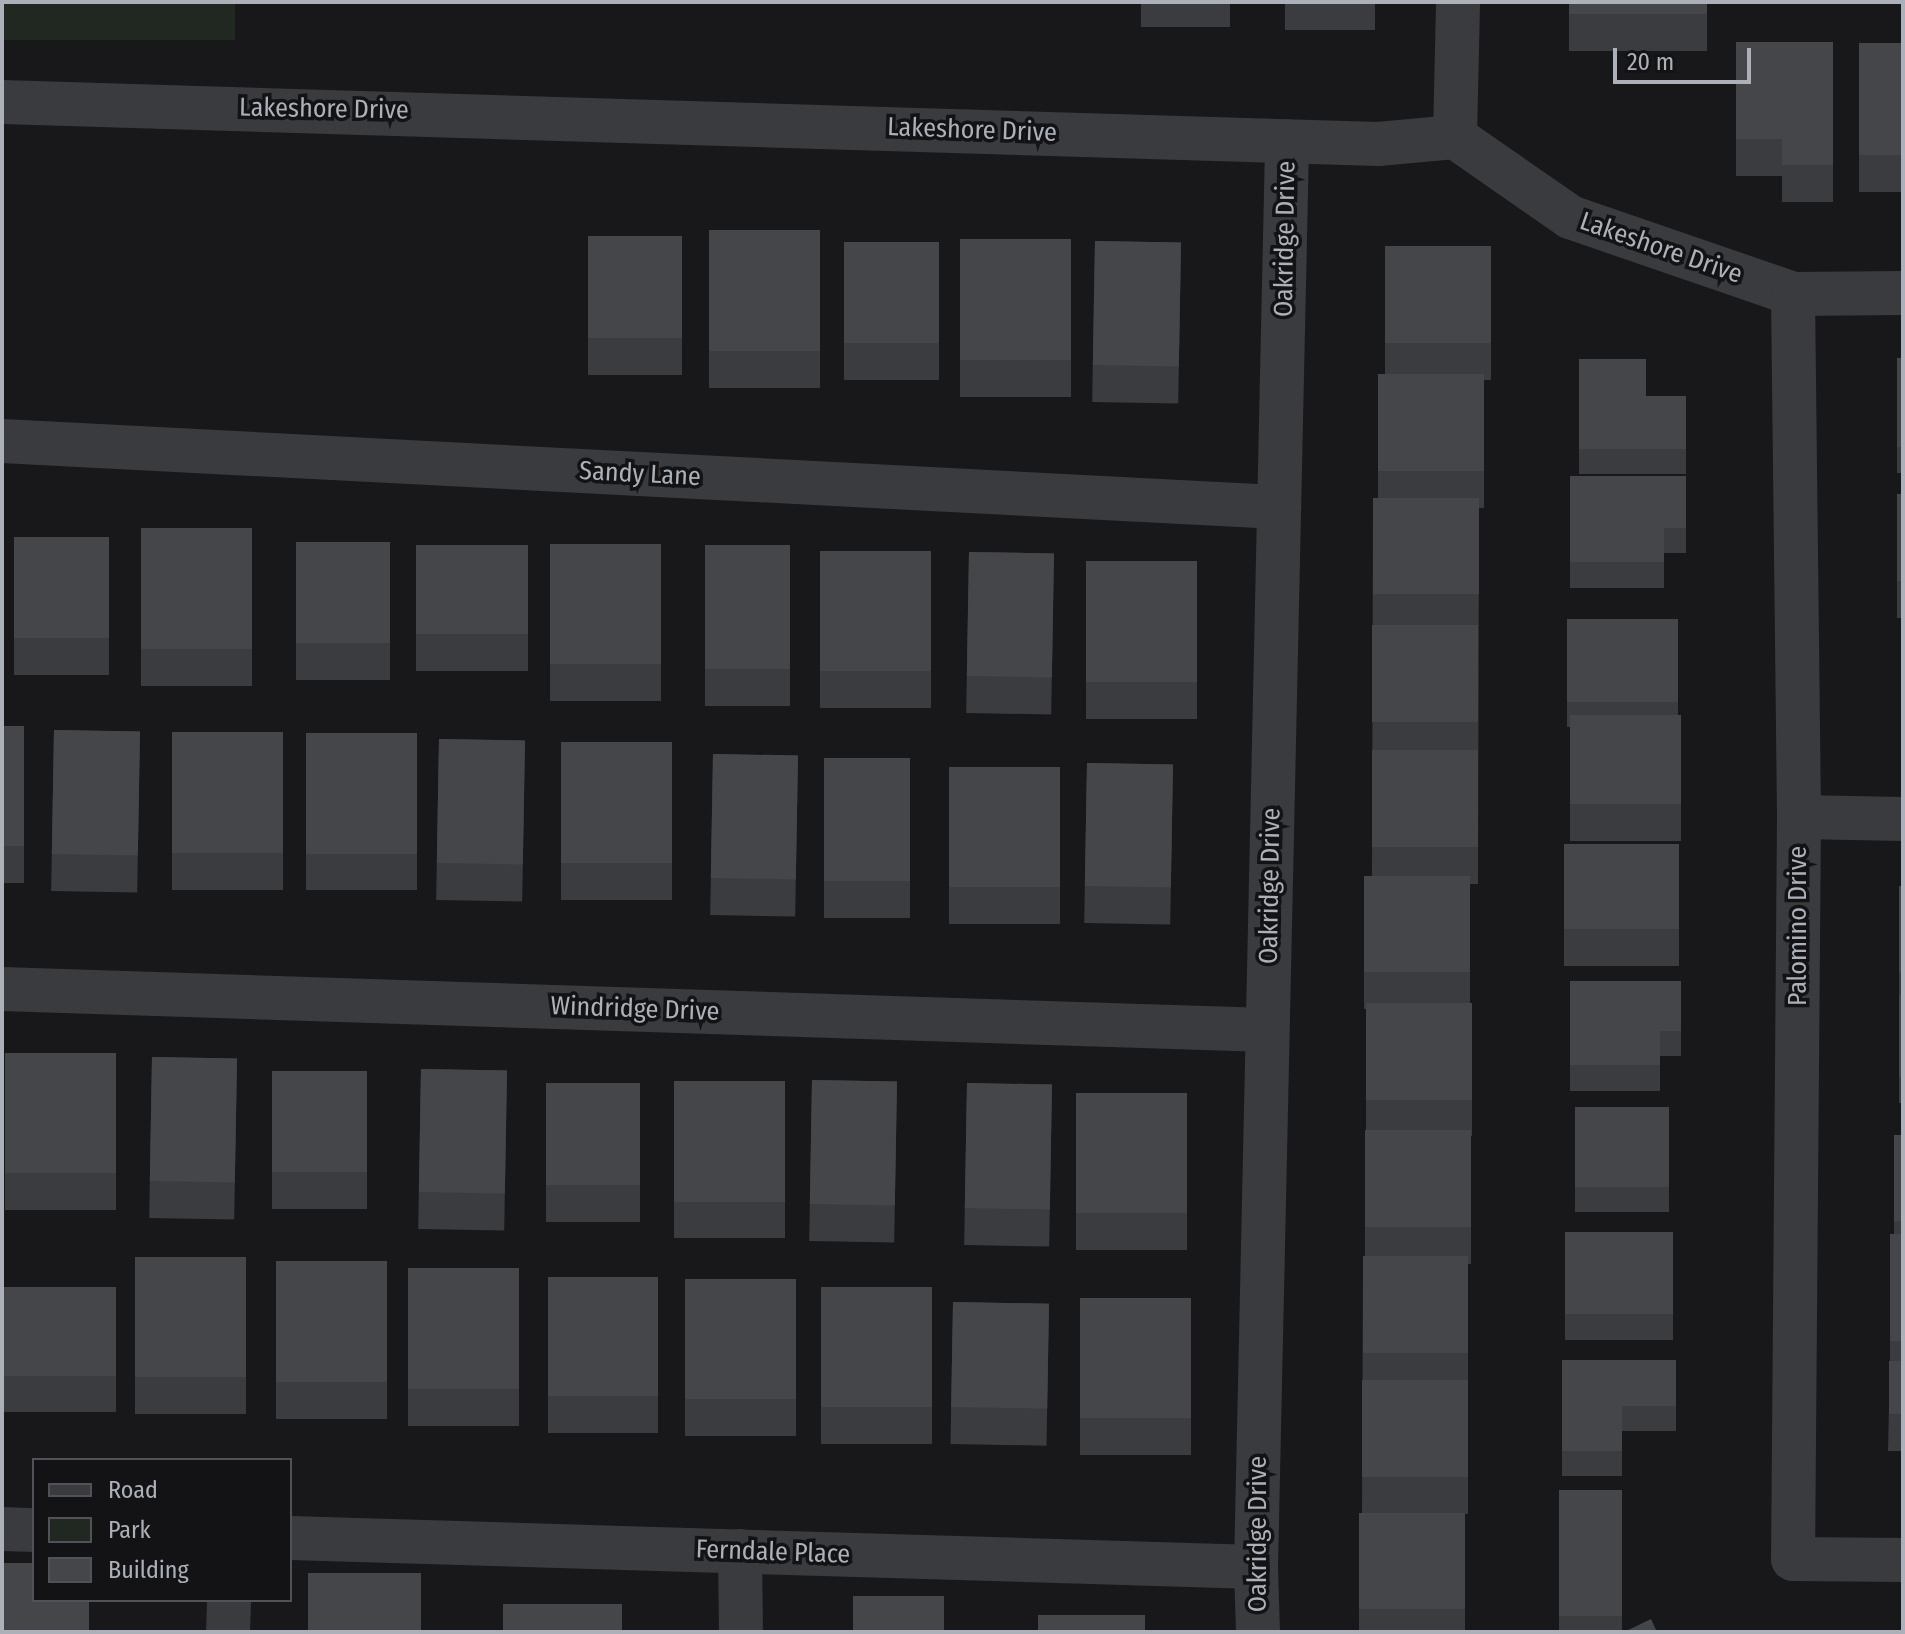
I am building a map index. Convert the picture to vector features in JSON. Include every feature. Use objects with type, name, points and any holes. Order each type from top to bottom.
[{"type":"street","points":[[1455,137],[1458,2]]},
{"type":"street","name":"Lakeshore Drive","points":[[2,102],[1378,144],[1455,137],[1570,217],[1793,294],[1903,293]]},
{"type":"street","name":"Oakridge Drive","points":[[1258,1632],[1256,1567],[1287,141]]},
{"type":"street","name":"Palomino Drive","points":[[1793,294],[1799,817],[1793,1559],[1903,1560]]},
{"type":"street","name":"Sandy Lane","points":[[2,441],[1279,507]]},
{"type":"street","points":[[1799,817],[1903,819]]},
{"type":"street","name":"Windridge Drive","points":[[2,989],[1267,1030]]},
{"type":"street","points":[[2,1529],[32,1530]]},
{"type":"street","name":"Ferndale Place","points":[[292,1538],[1256,1567]]},
{"type":"street","points":[[740,1551],[741,1632]]},
{"type":"street","points":[[228,1632],[229,1602]]},
{"type":"green space","points":[[2,2],[235,2],[235,40],[2,40]]},
{"type":"building","points":[[1569,2],[1707,2],[1707,14],[1569,14]]},
{"type":"building","points":[[1736,42],[1833,42],[1833,165],[1782,165],[1782,139],[1736,139]]},
{"type":"building","points":[[1859,43],[1903,43],[1903,155],[1859,155]]},
{"type":"building","points":[[709,230],[820,230],[820,351],[709,351]]},
{"type":"building","points":[[588,236],[682,236],[682,338],[588,338]]},
{"type":"building","points":[[960,239],[1071,239],[1071,360],[960,360]]},
{"type":"building","points":[[1095,241],[1181,243],[1179,366],[1093,365]]},
{"type":"building","points":[[844,242],[939,242],[939,343],[844,343]]},
{"type":"building","points":[[1385,246],[1491,246],[1491,343],[1385,343]]},
{"type":"building","points":[[1897,358],[1903,358],[1903,447],[1897,447]]},
{"type":"building","points":[[1579,359],[1646,359],[1646,396],[1686,396],[1686,449],[1579,449]]},
{"type":"building","points":[[1378,374],[1484,374],[1484,471],[1378,471]]},
{"type":"building","points":[[1570,476],[1686,476],[1686,528],[1664,528],[1664,562],[1570,562]]},
{"type":"building","points":[[1897,494],[1903,494],[1903,581],[1897,581]]},
{"type":"building","points":[[1373,498],[1479,498],[1479,594],[1373,594]]},
{"type":"building","points":[[141,528],[252,528],[252,649],[141,649]]},
{"type":"building","points":[[14,537],[109,537],[109,638],[14,638]]},
{"type":"building","points":[[296,542],[390,542],[390,643],[296,643]]},
{"type":"building","points":[[550,544],[661,544],[661,664],[550,664]]},
{"type":"building","points":[[416,545],[528,545],[528,634],[416,634]]},
{"type":"building","points":[[705,545],[790,545],[790,669],[705,669]]},
{"type":"building","points":[[820,551],[931,551],[931,671],[820,671]]},
{"type":"building","points":[[969,552],[1054,553],[1052,677],[967,676]]},
{"type":"building","points":[[1086,561],[1197,561],[1197,682],[1086,682]]},
{"type":"building","points":[[1903,616],[1903,707],[1901,707]]},
{"type":"building","points":[[1567,619],[1678,619],[1678,702],[1567,702]]},
{"type":"building","points":[[1372,625],[1478,625],[1478,722],[1372,722]]},
{"type":"building","points":[[1570,715],[1681,715],[1681,804],[1570,804]]},
{"type":"building","points":[[2,726],[24,726],[24,846],[2,846]]},
{"type":"building","points":[[54,730],[140,732],[138,855],[52,854]]},
{"type":"building","points":[[172,732],[283,732],[283,853],[172,853]]},
{"type":"building","points":[[306,733],[417,733],[417,854],[306,854]]},
{"type":"building","points":[[439,739],[525,741],[523,864],[437,863]]},
{"type":"building","points":[[561,742],[672,742],[672,863],[561,863]]},
{"type":"building","points":[[1372,750],[1478,750],[1478,847],[1372,847]]},
{"type":"building","points":[[713,754],[798,755],[796,879],[711,878]]},
{"type":"building","points":[[824,758],[910,758],[910,881],[824,881]]},
{"type":"building","points":[[1087,763],[1173,765],[1171,887],[1085,886]]},
{"type":"building","points":[[949,767],[1060,767],[1060,887],[949,887]]},
{"type":"building","points":[[1564,844],[1679,844],[1679,929],[1564,929]]},
{"type":"building","points":[[1364,876],[1470,876],[1470,972],[1364,972]]},
{"type":"building","points":[[1899,886],[1903,886],[1903,972],[1899,972]]},
{"type":"building","points":[[1570,981],[1681,981],[1681,1031],[1660,1031],[1660,1065],[1570,1065]]},
{"type":"building","points":[[1899,995],[1903,995],[1903,1077],[1899,1077]]},
{"type":"building","points":[[1366,1003],[1472,1003],[1472,1100],[1366,1100]]},
{"type":"building","points":[[5,1053],[116,1053],[116,1173],[5,1173]]},
{"type":"building","points":[[152,1057],[237,1058],[235,1182],[150,1181]]},
{"type":"building","points":[[421,1069],[507,1071],[505,1193],[419,1192]]},
{"type":"building","points":[[272,1071],[367,1071],[367,1172],[272,1172]]},
{"type":"building","points":[[812,1080],[897,1081],[895,1205],[810,1204]]},
{"type":"building","points":[[674,1081],[785,1081],[785,1202],[674,1202]]},
{"type":"building","points":[[546,1083],[640,1083],[640,1185],[546,1185]]},
{"type":"building","points":[[967,1083],[1052,1084],[1050,1209],[965,1208]]},
{"type":"building","points":[[1076,1093],[1187,1093],[1187,1213],[1076,1213]]},
{"type":"building","points":[[1575,1107],[1669,1107],[1669,1187],[1575,1187]]},
{"type":"building","points":[[1365,1130],[1471,1130],[1471,1227],[1365,1227]]},
{"type":"building","points":[[1894,1135],[1903,1135],[1903,1221],[1894,1221]]},
{"type":"building","points":[[1565,1232],[1673,1232],[1673,1314],[1565,1314]]},
{"type":"building","points":[[1890,1234],[1903,1234],[1903,1341],[1890,1341]]},
{"type":"building","points":[[1363,1256],[1468,1256],[1468,1353],[1363,1353]]},
{"type":"building","points":[[135,1257],[246,1257],[246,1377],[135,1377]]},
{"type":"building","points":[[276,1261],[387,1261],[387,1382],[276,1382]]},
{"type":"building","points":[[408,1268],[519,1268],[519,1389],[408,1389]]},
{"type":"building","points":[[548,1277],[658,1277],[658,1396],[548,1396]]},
{"type":"building","points":[[685,1279],[796,1279],[796,1399],[685,1399]]},
{"type":"building","points":[[3,1287],[116,1287],[116,1376],[3,1376]]},
{"type":"building","points":[[821,1287],[932,1287],[932,1407],[821,1407]]},
{"type":"building","points":[[1080,1298],[1191,1298],[1191,1418],[1080,1418]]},
{"type":"building","points":[[953,1302],[1049,1304],[1047,1409],[951,1407]]},
{"type":"building","points":[[1562,1360],[1676,1360],[1676,1406],[1622,1406],[1622,1451],[1562,1451]]},
{"type":"building","points":[[1889,1361],[1903,1361],[1903,1414],[1889,1414]]},
{"type":"building","points":[[1362,1380],[1468,1380],[1468,1477],[1362,1477]]},
{"type":"building","points":[[1559,1490],[1622,1490],[1622,1616],[1559,1616]]},
{"type":"building","points":[[1359,1513],[1465,1513],[1465,1609],[1359,1609]]},
{"type":"building","points":[[2,1563],[32,1563],[32,1602],[89,1602],[89,1632],[2,1632]]},
{"type":"building","points":[[308,1573],[421,1573],[421,1632],[308,1632]]},
{"type":"building","points":[[853,1596],[944,1596],[944,1632],[853,1632]]},
{"type":"building","points":[[503,1604],[622,1604],[622,1632],[503,1632]]},
{"type":"building","points":[[1038,1615],[1145,1615],[1145,1632],[1038,1632]]},
{"type":"building","points":[[1651,1619],[1657,1632],[1624,1632]]}]
